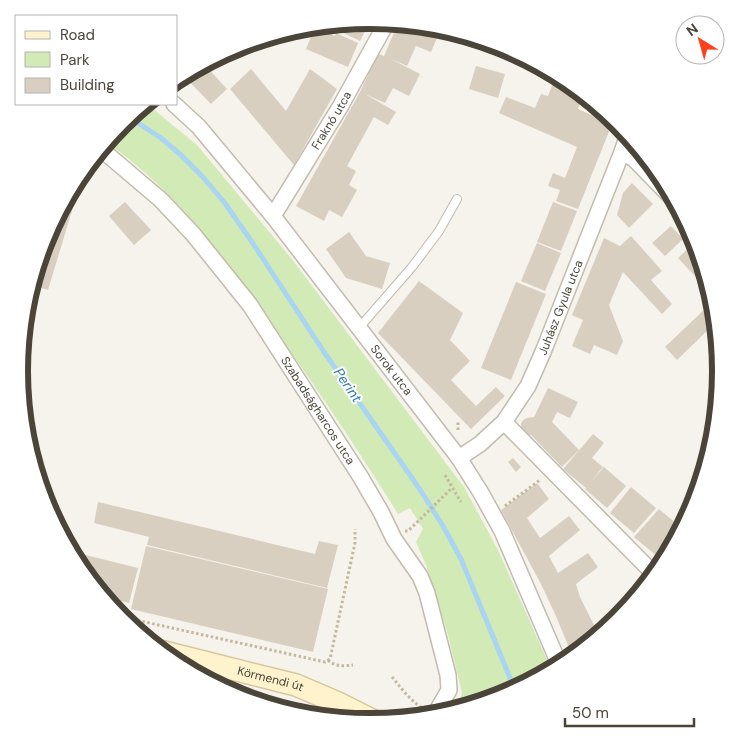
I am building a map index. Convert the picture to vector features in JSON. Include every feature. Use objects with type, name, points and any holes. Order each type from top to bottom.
[{"type":"street","name":"Fraknó utca","points":[[273,216],[340,108],[383,30]]},
{"type":"street","name":"Sorok utca","points":[[175,105],[200,127],[273,216],[459,458],[502,531],[557,658]]},
{"type":"street","name":"Juhász Gyula utca","points":[[459,458],[480,444],[504,422],[528,386],[625,143]]},
{"type":"street","points":[[622,152],[634,159],[654,179]]},
{"type":"street","name":"Szabadságharcos utca","points":[[106,153],[167,207],[193,234],[250,305],[360,476],[394,539],[420,576],[427,593],[448,675],[449,690],[440,706]]},
{"type":"street","points":[[504,422],[650,570]]},
{"type":"street","name":"Körmendi út","points":[[180,656],[296,685],[338,702],[360,714]]},
{"type":"lane","points":[[359,328],[412,268],[439,231],[457,199]]},
{"type":"path","points":[[445,475],[461,502]]},
{"type":"path","points":[[498,511],[540,480]]},
{"type":"path","points":[[408,531],[452,488]]},
{"type":"path","points":[[134,620],[324,662],[330,659],[355,543],[355,529]]},
{"type":"path","points":[[328,660],[336,666],[353,665]]},
{"type":"path","points":[[392,677],[416,704],[425,709]]},
{"type":"green space","points":[[152,108],[197,145],[291,258],[464,487],[498,550],[549,663],[501,688],[460,702],[462,693],[448,635],[426,565],[416,542],[423,529],[410,508],[398,514],[305,373],[218,252],[177,204],[131,161],[112,146]]},
{"type":"building","points":[[366,29],[360,41],[339,31]]},
{"type":"building","points":[[395,30],[438,36],[431,52],[416,46],[407,66],[389,58],[420,74],[409,96],[393,88],[385,103],[365,94],[396,112],[388,125],[374,117],[347,166],[356,171],[349,185],[357,190],[342,217],[329,210],[324,221],[296,206],[360,92],[378,54],[384,56]]},
{"type":"building","points":[[325,32],[335,36],[336,33],[358,43],[348,67],[306,49],[312,34]]},
{"type":"building","points":[[476,66],[505,74],[498,98],[469,89]]},
{"type":"building","points":[[209,69],[227,89],[211,104],[189,81]]},
{"type":"building","points":[[251,69],[286,111],[310,69],[337,89],[294,165],[230,89]]},
{"type":"building","points":[[553,83],[581,101],[578,109],[602,120],[611,128],[578,209],[556,201],[560,190],[548,186],[553,173],[565,178],[577,147],[499,113],[506,97],[535,108],[541,94],[548,96]]},
{"type":"building","points":[[95,167],[74,204],[48,290],[38,287],[54,240],[73,200]]},
{"type":"building","points":[[632,183],[653,204],[629,228],[617,215],[623,193]]},
{"type":"building","points":[[125,202],[151,230],[134,245],[109,216]]},
{"type":"building","points":[[553,202],[577,211],[561,251],[537,242]]},
{"type":"building","points":[[671,226],[683,239],[665,256],[652,243]]},
{"type":"building","points":[[349,232],[366,256],[390,263],[382,289],[346,278],[326,249]]},
{"type":"building","points":[[631,236],[662,271],[651,280],[672,304],[662,314],[623,272],[609,305],[623,341],[617,355],[594,345],[590,354],[572,346],[583,320],[572,315],[604,238],[620,246]]},
{"type":"building","points":[[537,243],[561,253],[545,291],[521,281]]},
{"type":"building","points":[[689,248],[701,282],[678,258]]},
{"type":"building","points":[[419,281],[463,313],[450,340],[470,361],[451,380],[476,406],[496,387],[505,396],[471,429],[378,333]]},
{"type":"building","points":[[516,282],[546,294],[511,380],[481,368]]},
{"type":"building","points":[[706,307],[710,328],[677,360],[665,347]]},
{"type":"building","points":[[548,388],[578,402],[570,418],[557,412],[552,422],[579,450],[562,467],[531,435],[527,436],[521,431],[523,420],[534,417]]},
{"type":"building","points":[[593,434],[604,443],[592,458],[603,467],[589,484],[604,467],[626,486],[607,508],[563,469]]},
{"type":"building","points":[[513,458],[521,467],[516,472],[508,462]]},
{"type":"building","points":[[537,483],[549,499],[527,518],[540,538],[569,516],[580,530],[549,556],[558,573],[588,553],[598,567],[576,584],[580,597],[596,629],[570,649],[541,584],[501,510]]},
{"type":"building","points":[[631,487],[656,508],[634,533],[610,513]]},
{"type":"building","points":[[98,502],[315,554],[319,541],[338,545],[327,588],[147,545],[149,537],[94,523]]},
{"type":"building","points":[[659,509],[677,524],[658,557],[634,537]]},
{"type":"building","points":[[146,546],[328,589],[313,652],[131,609]]},
{"type":"building","points":[[80,553],[138,568],[129,603],[114,600]]},
{"type":"waterway","name":"Perint","points":[[136,122],[161,138],[182,156],[224,202],[324,352],[419,488],[461,559],[512,683]]}]
